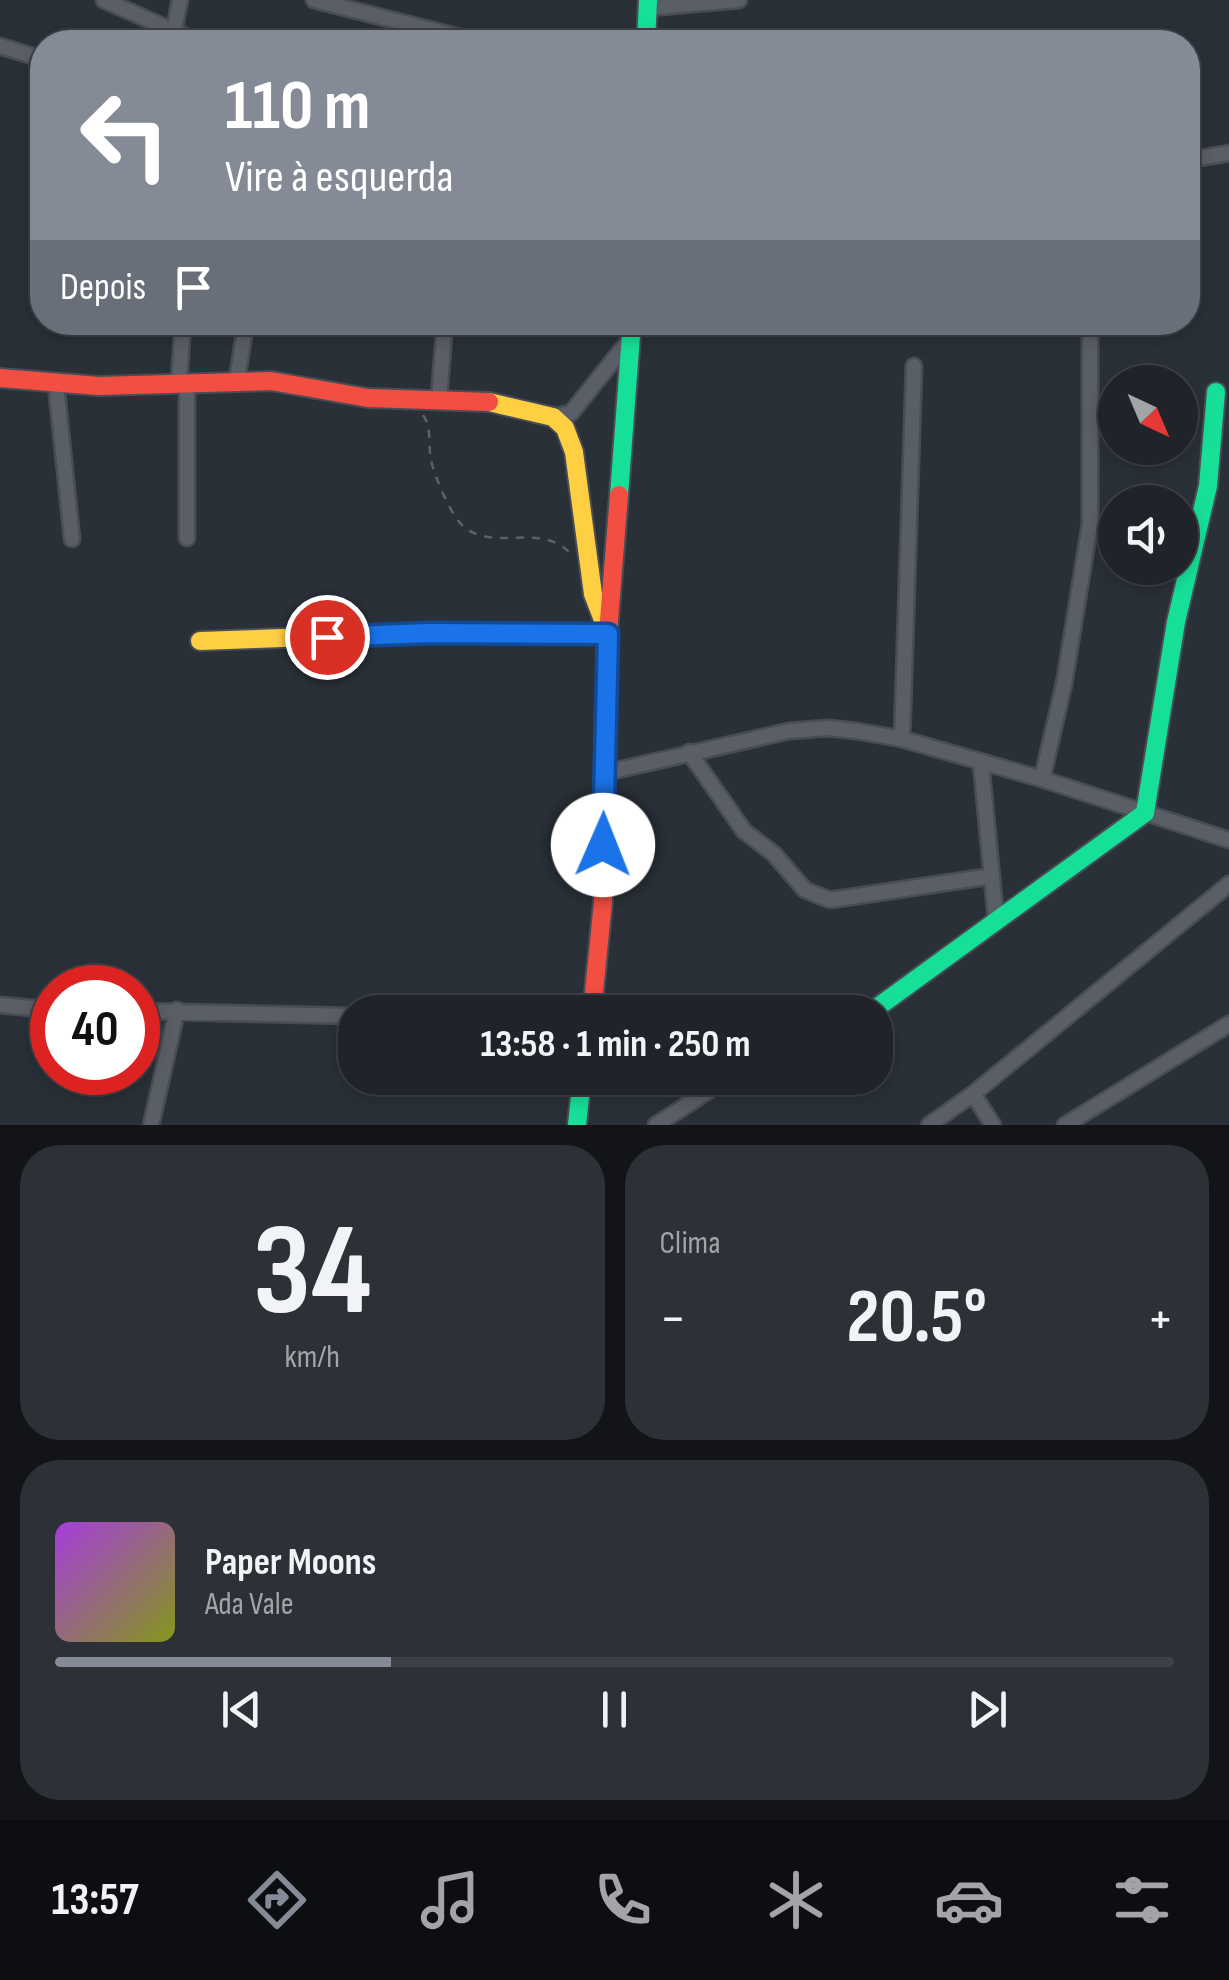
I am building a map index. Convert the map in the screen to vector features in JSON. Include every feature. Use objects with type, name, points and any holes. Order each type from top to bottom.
[{"type":"street","points":[[104,0],[174,30],[180,0]]},
{"type":"street","points":[[314,0],[431,30]]},
{"type":"street","points":[[647,30],[648,4],[739,0]]},
{"type":"street","points":[[0,46],[30,55]]},
{"type":"street","points":[[1200,158],[1229,154]]},
{"type":"street","points":[[183,335],[187,538]]},
{"type":"street","points":[[237,380],[244,335]]},
{"type":"street","points":[[439,398],[443,335]]},
{"type":"street","points":[[0,378],[123,386],[271,381],[368,398],[494,403],[553,416],[571,413],[623,335]]},
{"type":"street","points":[[594,995],[603,902],[608,634],[622,469],[628,335]]},
{"type":"street","points":[[1042,778],[1064,684],[1090,524],[1090,335]]},
{"type":"street","points":[[902,739],[914,366]]},
{"type":"street","points":[[56,384],[72,539]]},
{"type":"street","points":[[893,996],[1145,813],[1176,622],[1208,486],[1216,392]]},
{"type":"street","points":[[553,416],[564,428],[574,452],[592,594],[608,634]]},
{"type":"street","points":[[200,641],[429,633],[608,634]]},
{"type":"street","points":[[604,773],[789,731],[828,728],[902,739],[1042,778],[1229,840]]},
{"type":"street","points":[[690,752],[732,818],[818,898],[830,900],[992,876]]},
{"type":"street","points":[[981,763],[996,920]]},
{"type":"street","points":[[929,1125],[973,1094],[1229,884]]},
{"type":"street","points":[[0,1005],[30,1008]]},
{"type":"street","points":[[160,1010],[338,1015]]},
{"type":"street","points":[[151,1125],[177,1010]]},
{"type":"street","points":[[1065,1125],[1229,1024]]},
{"type":"street","points":[[973,1094],[993,1125]]},
{"type":"street","points":[[577,1125],[580,1095]]},
{"type":"street","points":[[656,1125],[702,1095]]},
{"type":"path","points":[[410,397],[428,420],[430,459],[454,516],[463,527],[475,536],[536,536],[564,546],[573,555]]},
{"type":"traffic: fast","points":[[647,30],[648,0]]},
{"type":"traffic: fast","points":[[619,495],[631,335]]},
{"type":"traffic: fast","points":[[893,996],[1145,813],[1176,622],[1208,486],[1216,392]]},
{"type":"traffic: fast","points":[[577,1125],[580,1095]]},
{"type":"traffic: slow","points":[[200,641],[429,633],[608,633],[593,594],[574,452],[565,428],[553,417],[489,402]]},
{"type":"traffic: jam","points":[[0,378],[99,386],[271,381],[368,398],[489,402]]},
{"type":"traffic: jam","points":[[594,995],[603,902],[608,633],[619,495]]},
{"type":"route","points":[[327,637],[608,634],[603,845]]}]
